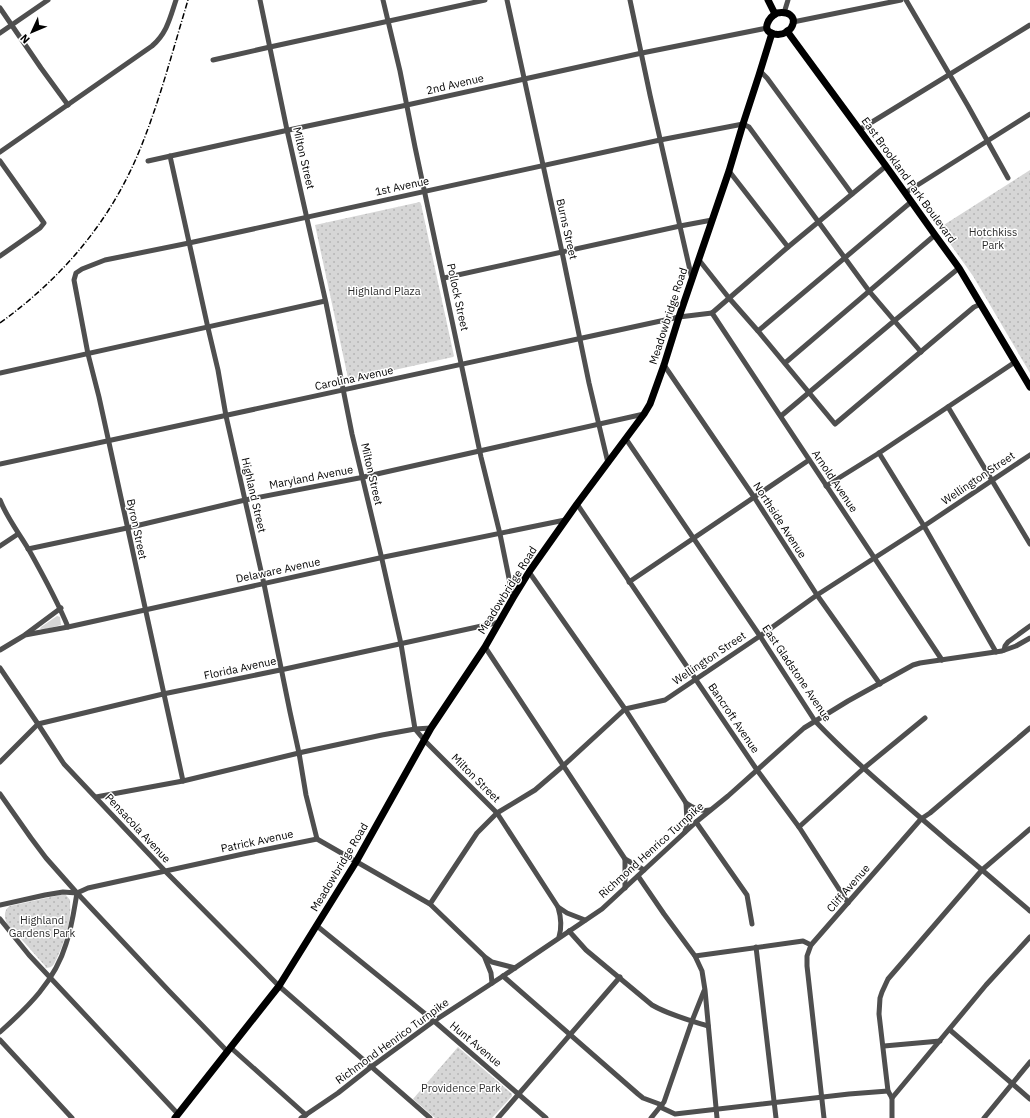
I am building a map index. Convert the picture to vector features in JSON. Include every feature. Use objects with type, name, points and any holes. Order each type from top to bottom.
[{"type":"main road","points":[[768,0],[775,14]]},
{"type":"main road","points":[[784,13],[790,14],[793,27],[779,34],[770,30],[767,23],[770,19],[775,14],[784,13]]},
{"type":"main road","name":"Meadowbridge Road","points":[[176,1116],[278,986],[356,862],[431,728],[485,646],[529,572],[650,404],[729,171],[760,72],[770,30]]},
{"type":"main road","name":"East Brookland Park Boulevard","points":[[787,31],[959,268],[1030,387]]},
{"type":"street","points":[[0,33],[48,0]]},
{"type":"street","points":[[0,152],[160,40],[166,30],[176,0]]},
{"type":"street","name":"Milton Street","points":[[260,0],[362,477],[382,557],[401,644],[414,729],[497,813],[558,907],[561,917],[559,937]]},
{"type":"street","name":"Pollock Street","points":[[383,0],[513,598]]},
{"type":"street","points":[[213,60],[485,0]]},
{"type":"street","name":"Burns Street","points":[[507,0],[589,383],[608,463]]},
{"type":"street","points":[[630,0],[692,279]]},
{"type":"street","points":[[784,13],[788,0]]},
{"type":"street","points":[[793,22],[902,0]]},
{"type":"street","points":[[906,0],[1008,178]]},
{"type":"street","points":[[0,8],[68,105]]},
{"type":"street","points":[[860,130],[1030,25]]},
{"type":"street","name":"2nd Avenue","points":[[148,161],[642,53],[770,30]]},
{"type":"street","points":[[760,72],[767,78],[852,194]]},
{"type":"street","points":[[905,193],[1030,114]]},
{"type":"street","points":[[743,124],[749,127],[869,291],[921,352]]},
{"type":"street","name":"1st Avenue","points":[[74,280],[76,273],[82,269],[105,260],[660,140],[743,124]]},
{"type":"street","name":"Highland Street","points":[[170,156],[218,370],[226,416],[264,584],[299,753],[306,795],[317,839]]},
{"type":"street","points":[[0,161],[44,223],[40,228],[0,256]]},
{"type":"street","points":[[712,313],[788,247],[886,166]]},
{"type":"street","points":[[729,171],[788,247]]},
{"type":"street","points":[[758,331],[911,202]]},
{"type":"street","points":[[444,278],[712,220]]},
{"type":"street","points":[[785,363],[935,235]]},
{"type":"street","points":[[699,260],[835,424],[974,306],[981,304]]},
{"type":"street","points":[[781,416],[959,268]]},
{"type":"street","name":"Byron Street","points":[[74,280],[88,354],[146,609],[163,694],[183,781]]},
{"type":"street","points":[[0,373],[325,301]]},
{"type":"street","name":"Carolina Avenue","points":[[0,464],[679,317],[712,313]]},
{"type":"street","name":"Arnold Avenue","points":[[712,313],[942,660]]},
{"type":"street","points":[[826,486],[879,453],[1015,362]]},
{"type":"street","name":"Northside Avenue","points":[[664,365],[754,497],[817,595],[880,684]]},
{"type":"street","points":[[948,407],[1030,544]]},
{"type":"street","name":"Maryland Avenue","points":[[28,549],[127,528],[245,500],[362,477],[644,414]]},
{"type":"street","name":"East Gladstone Avenue","points":[[626,439],[760,636],[815,721],[864,768],[1030,911]]},
{"type":"street","points":[[879,453],[924,526],[996,652]]},
{"type":"street","name":"Wellington Street","points":[[430,904],[477,832],[497,813],[535,790],[625,709],[665,700],[760,636],[817,595],[1030,455]]},
{"type":"street","points":[[629,582],[809,460]]},
{"type":"street","points":[[0,500],[60,608],[68,627]]},
{"type":"street","name":"Bancroft Avenue","points":[[577,504],[757,770],[799,827],[848,903]]},
{"type":"street","name":"Delaware Avenue","points":[[0,650],[25,635],[68,627],[382,557],[565,520]]},
{"type":"street","points":[[0,546],[18,534]]},
{"type":"street","points":[[529,572],[625,709],[686,803],[697,809],[706,811],[710,810]]},
{"type":"street","points":[[25,635],[60,608]]},
{"type":"street","name":"Florida Avenue","points":[[38,724],[163,694],[500,622]]},
{"type":"street","points":[[1004,650],[1008,642],[1030,626]]},
{"type":"street","name":"Richmond Henrico Turnpike","points":[[304,1116],[338,1093],[434,1021],[602,909],[696,822],[728,796],[798,732],[848,701],[916,664],[996,652],[1016,646],[1030,638]]},
{"type":"street","points":[[485,646],[625,859],[644,870]]},
{"type":"street","name":"Pensacola Avenue","points":[[0,668],[64,764],[165,872],[278,986],[430,1118]]},
{"type":"street","points":[[799,827],[864,768],[925,718]]},
{"type":"street","points":[[0,762],[38,724]]},
{"type":"street","points":[[96,797],[183,781],[299,753],[414,729],[431,728]]},
{"type":"street","name":"Cliff Avenue","points":[[824,1118],[807,966],[807,956],[811,945],[922,819],[1030,728]]},
{"type":"street","points":[[0,794],[46,858],[169,991],[229,1049],[304,1116]]},
{"type":"street","points":[[685,832],[687,821],[686,803]]},
{"type":"street","points":[[696,822],[747,895],[752,924]]},
{"type":"street","points":[[892,1118],[892,1098],[888,1091],[884,1046],[879,1014],[880,998],[885,985],[888,979],[982,870],[1030,829]]},
{"type":"street","points":[[317,839],[430,904],[492,962],[515,968]]},
{"type":"street","name":"Patrick Avenue","points":[[0,905],[57,893],[77,893],[88,888],[317,839]]},
{"type":"street","points":[[625,859],[625,888]]},
{"type":"street","points":[[638,876],[695,956],[702,971],[717,1118]]},
{"type":"street","points":[[0,1032],[37,996],[59,963],[67,943],[72,924],[77,893]]},
{"type":"street","name":"Milton Street","points":[[558,907],[567,913],[585,920]]},
{"type":"street","points":[[0,919],[21,947],[176,1116]]},
{"type":"street","name":"Hunt Avenue","points":[[317,926],[434,1021],[546,1118]]},
{"type":"street","points":[[568,931],[586,950],[652,1005],[660,1010],[708,1026]]},
{"type":"street","points":[[892,1098],[986,985],[1030,937]]},
{"type":"street","points":[[695,956],[803,941],[811,945]]},
{"type":"street","points":[[756,947],[776,1118]]},
{"type":"street","points":[[485,957],[491,973],[492,983]]},
{"type":"street","points":[[503,976],[638,1094],[643,1098],[661,1106],[675,1116],[822,1097],[888,1091]]},
{"type":"street","points":[[498,1118],[620,978]]},
{"type":"street","points":[[651,1118],[661,1106],[692,1020],[705,990]]},
{"type":"street","points":[[950,1030],[1030,1099]]},
{"type":"street","points":[[0,1040],[72,1118]]},
{"type":"street","points":[[884,1046],[940,1041]]},
{"type":"street","points":[[984,1118],[1030,1062]]},
{"type":"green space","name":"Hotchkiss Park","points":[[1030,170],[1030,373],[973,276],[939,228]]},
{"type":"green space","name":"Highland Plaza","points":[[420,202],[454,356],[349,380],[315,225]]},
{"type":"green space","points":[[57,616],[60,617],[61,625],[42,630],[40,629],[41,627]]},
{"type":"green space","name":"Highland Gardens Park","points":[[66,895],[70,900],[70,916],[64,941],[54,964],[45,968],[46,967],[15,932],[12,934],[5,919],[5,912],[10,906]]},
{"type":"green space","name":"Providence Park","points":[[458,1047],[512,1094],[512,1096],[492,1118],[435,1118],[413,1099]]},
{"type":"railway","points":[[0,323],[42,289],[61,271],[95,230],[110,209],[135,161],[143,142],[164,82],[188,0]]}]
